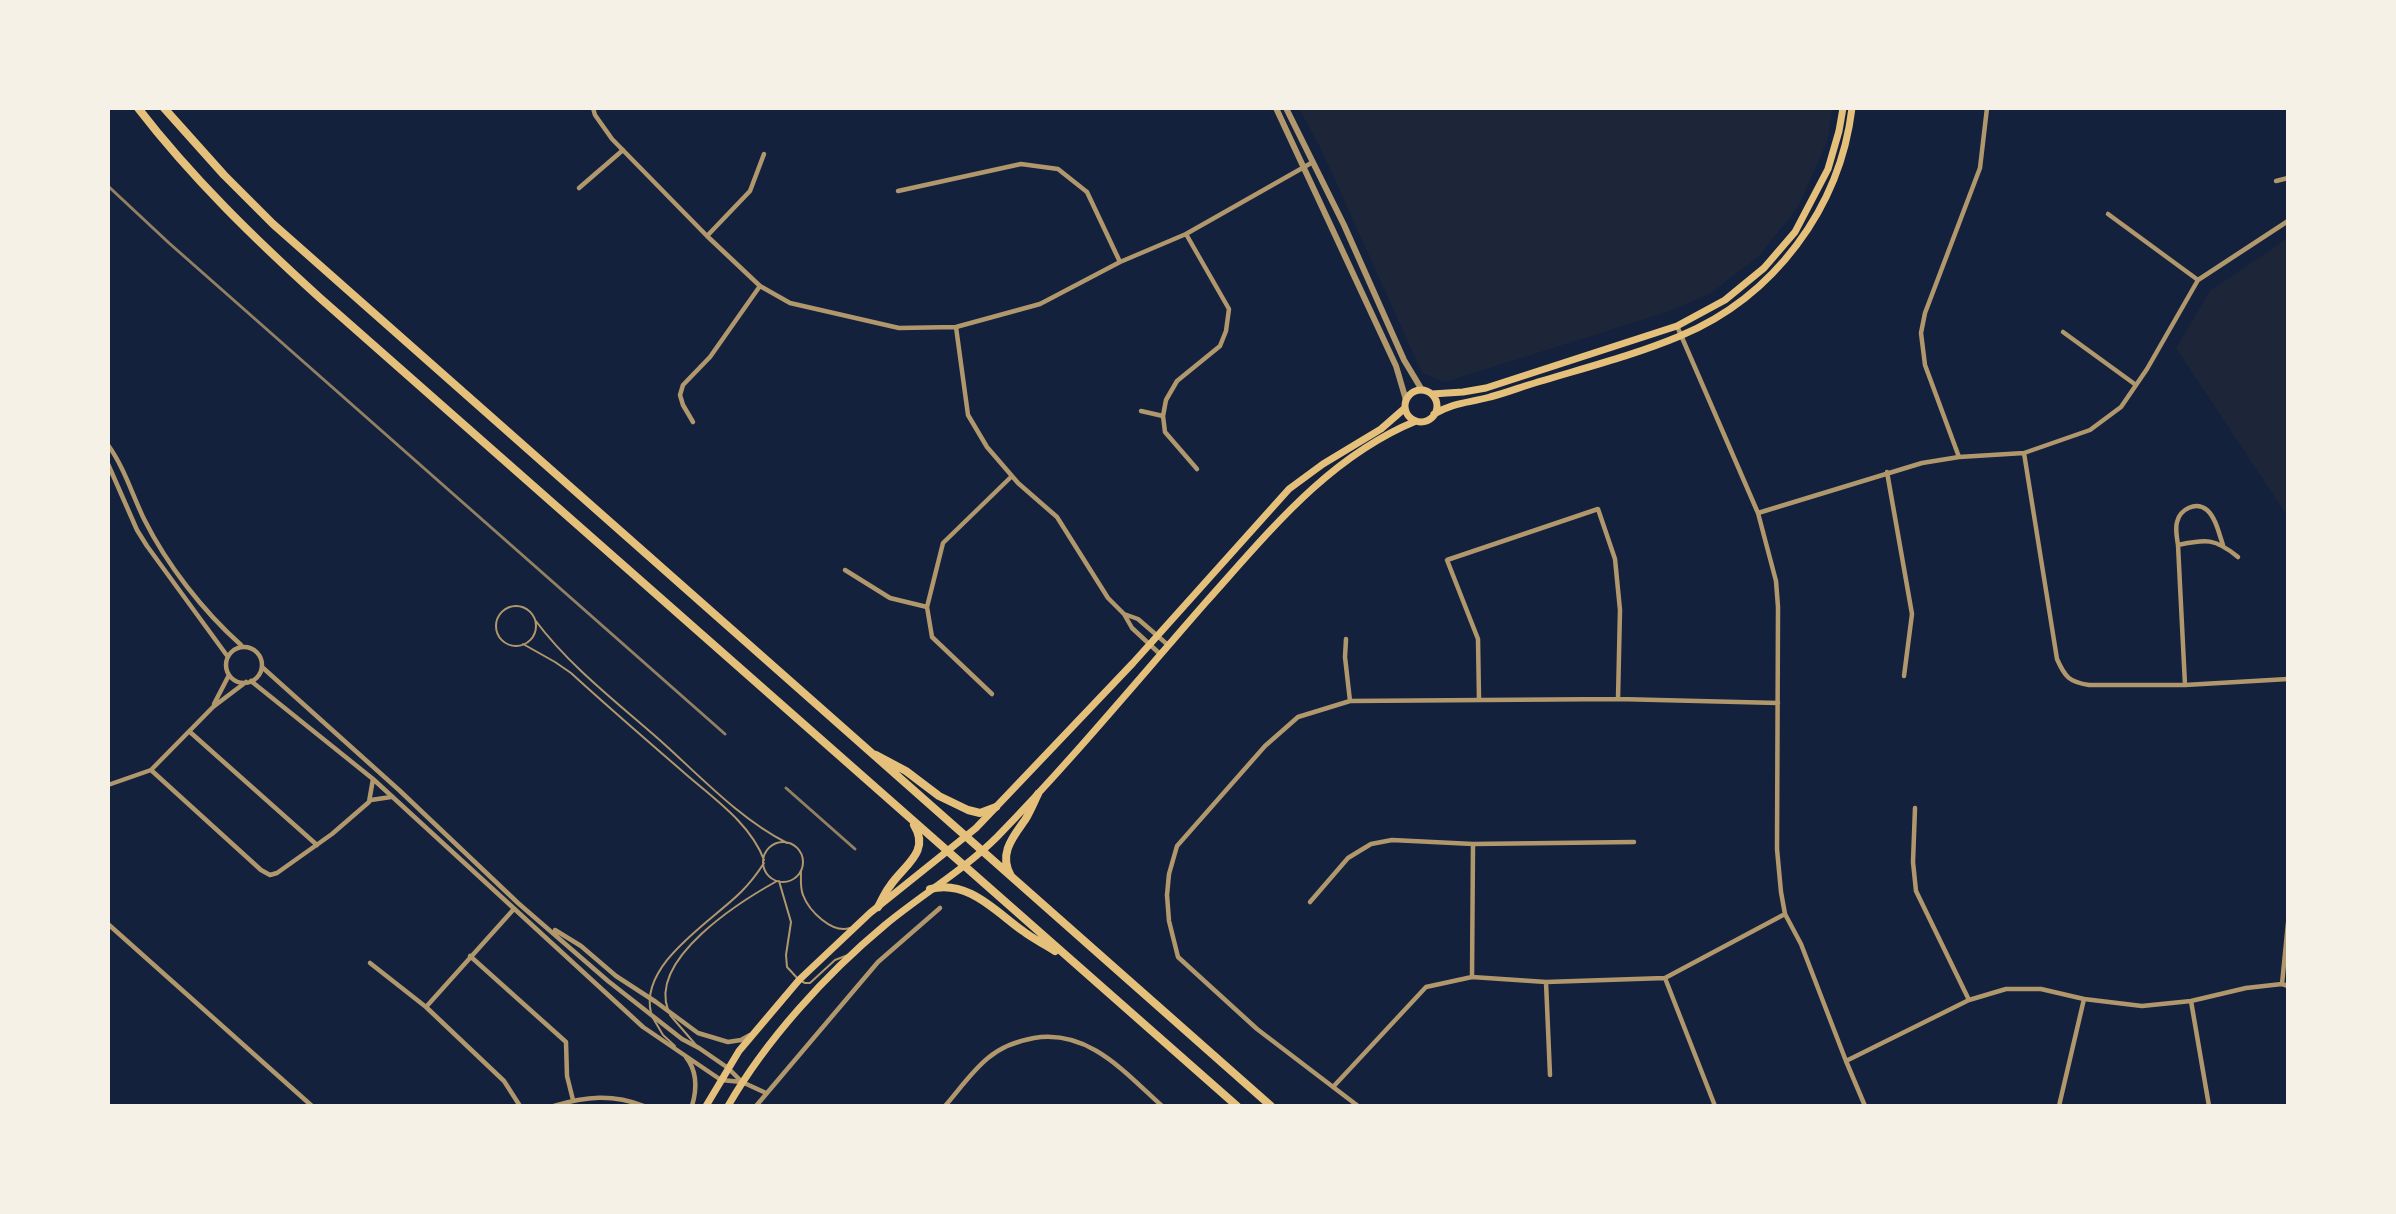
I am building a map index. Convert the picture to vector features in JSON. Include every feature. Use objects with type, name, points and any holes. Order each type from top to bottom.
[{"type":"highway","points":[[138,108],[195,177],[276,258],[1237,1106]]},
{"type":"highway","points":[[164,108],[224,175],[273,224],[1271,1106]]},
{"type":"highway","points":[[865,748],[906,771],[939,796],[968,810],[980,813],[996,807]]},
{"type":"highway","points":[[1013,880],[1006,866],[1007,852],[1014,834],[1038,794]]},
{"type":"highway","points":[[878,907],[889,886],[904,871],[918,850],[918,831],[905,815]]},
{"type":"highway","points":[[930,889],[952,887],[979,898],[994,907],[1024,932],[1072,961]]},
{"type":"main road","points":[[706,1106],[728,1068],[757,1029],[799,980],[856,925],[965,837],[996,807],[1150,645],[1289,489],[1323,464],[1381,429],[1406,404],[1413,392],[1422,390],[1432,394],[1486,388],[1677,326],[1725,300],[1764,268],[1795,232],[1828,169],[1843,108]]},
{"type":"main road","points":[[728,1106],[769,1045],[854,953],[930,889],[981,851],[1038,794],[1299,499],[1349,459],[1401,427],[1426,420],[1454,403],[1489,398],[1681,336],[1730,309],[1770,276],[1800,242],[1820,210],[1839,170],[1848,137],[1852,108]]},
{"type":"main road","points":[[1432,394],[1436,404],[1434,414]]},
{"type":"main road","points":[[1406,404],[1409,416],[1416,421]]},
{"type":"street","points":[[593,108],[595,115],[623,150],[707,236],[760,286],[779,298],[798,305],[899,328],[956,327],[1040,304],[1120,262],[1186,234],[1313,162]]},
{"type":"street","points":[[1276,108],[1396,366],[1406,404]]},
{"type":"street","points":[[1286,108],[1404,360],[1422,390]]},
{"type":"street","points":[[1959,457],[1925,365],[1921,333],[1925,313],[1980,168],[1987,108]]},
{"type":"street","points":[[579,188],[623,150]]},
{"type":"street","points":[[707,236],[750,191],[764,154]]},
{"type":"street","points":[[898,191],[1021,164],[1058,169],[1087,192],[1120,262]]},
{"type":"street","points":[[2276,181],[2288,178]]},
{"type":"street","points":[[2108,214],[2198,280]]},
{"type":"street","points":[[1758,513],[1922,463],[1959,457],[2025,453],[2090,430],[2121,407],[2198,280],[2288,221]]},
{"type":"street","points":[[1186,234],[1229,309],[1226,332],[1220,346],[1177,381],[1166,400],[1162,416],[1166,432],[1197,469]]},
{"type":"street","points":[[693,422],[680,395],[683,386],[710,357],[760,286]]},
{"type":"street","points":[[1677,326],[1758,513],[1776,581],[1778,607],[1777,849],[1785,914],[1801,945],[1866,1106]]},
{"type":"street","points":[[956,327],[968,415],[987,447],[1012,476],[1056,517],[1100,587],[1132,628],[1160,654]]},
{"type":"street","points":[[2063,332],[2136,385]]},
{"type":"street","points":[[1141,411],[1162,416]]},
{"type":"street","points":[[108,445],[117,458],[145,521],[178,572],[221,627],[242,645],[258,653],[262,667],[399,790],[518,903],[652,1017],[728,1068],[742,1082]]},
{"type":"street","points":[[2025,453],[2057,659],[2063,672],[2074,683],[2185,685],[2288,680]]},
{"type":"street","points":[[108,464],[137,530],[228,657]]},
{"type":"street","points":[[1887,472],[1912,614],[1904,676]]},
{"type":"street","points":[[992,694],[932,637],[927,607],[943,543],[1012,476]]},
{"type":"street","points":[[2185,685],[2177,520],[2183,510],[2194,506],[2205,508],[2212,518],[2223,545]]},
{"type":"street","points":[[1479,699],[1478,639],[1447,560],[1598,509],[1615,559],[1620,610],[1618,699]]},
{"type":"street","points":[[2178,545],[2208,540],[2223,545],[2238,557]]},
{"type":"street","points":[[845,570],[890,598],[927,607]]},
{"type":"street","points":[[170,579],[178,572]]},
{"type":"street","points":[[1124,615],[1138,619],[1168,645]]},
{"type":"street","points":[[1346,639],[1345,657],[1350,701]]},
{"type":"street","points":[[242,645],[228,657],[226,669],[235,680],[248,682],[373,779],[626,1013],[660,1040],[721,1080],[742,1082],[766,1093]]},
{"type":"street","points":[[213,706],[260,673],[262,667]]},
{"type":"street","points":[[108,785],[151,770],[213,706],[230,675]]},
{"type":"street","points":[[1358,1106],[1257,1029],[1178,957],[1169,921],[1167,895],[1169,874],[1177,846],[1265,746],[1298,717],[1350,701],[1618,699],[1778,703]]},
{"type":"street","points":[[190,732],[317,845]]},
{"type":"street","points":[[151,770],[261,870],[270,875],[277,873],[317,845],[371,800],[391,797]]},
{"type":"street","points":[[371,800],[373,779]]},
{"type":"street","points":[[1915,808],[1913,862],[1916,891],[1969,1000]]},
{"type":"street","points":[[1310,902],[1348,858],[1371,844],[1392,840],[1473,844],[1634,842]]},
{"type":"street","points":[[1472,977],[1473,844]]},
{"type":"street","points":[[756,1106],[878,962],[940,908]]},
{"type":"street","points":[[426,1007],[513,909]]},
{"type":"street","points":[[1334,1087],[1426,987],[1472,977],[1546,982],[1665,978],[1785,914]]},
{"type":"street","points":[[2282,984],[2288,923]]},
{"type":"street","points":[[108,924],[312,1106]]},
{"type":"street","points":[[545,924],[581,946],[616,976],[698,1033],[728,1042],[741,1040],[757,1029]]},
{"type":"street","points":[[470,956],[566,1041],[567,1076],[573,1100]]},
{"type":"street","points":[[370,963],[426,1007],[504,1081],[520,1106]]},
{"type":"street","points":[[1665,978],[1715,1106]]},
{"type":"street","points":[[1546,982],[1550,1076]]},
{"type":"street","points":[[1846,1061],[1969,1000],[2006,989],[2041,989],[2084,999],[2142,1006],[2191,1001],[2246,988],[2282,984],[2288,986]]},
{"type":"street","points":[[2059,1106],[2084,999]]},
{"type":"street","points":[[2191,1001],[2209,1106]]},
{"type":"street","points":[[945,1106],[996,1052],[1022,1041],[1049,1036],[1071,1039],[1104,1054],[1162,1106]]},
{"type":"street","points":[[681,1052],[690,1062],[695,1075],[696,1090],[692,1106]]},
{"type":"street","points":[[554,1106],[573,1100],[612,1097],[644,1106]]},
{"type":"lane","points":[[535,620],[535,632],[523,644],[517,646],[505,642],[498,631],[498,618],[507,609],[518,606],[529,611],[560,652],[761,829],[793,845],[801,853],[803,859],[802,894],[829,926],[841,930],[856,925]]},
{"type":"lane","points":[[523,644],[571,673],[744,827],[759,847],[768,874],[778,881],[791,922],[786,962],[790,972],[805,984],[810,983],[835,960],[854,953]]},
{"type":"lane","points":[[681,1052],[663,1035],[652,1017],[649,997],[656,977],[669,958],[741,892],[764,861],[766,853],[775,844],[787,843]]},
{"type":"lane","points":[[699,1048],[669,1012],[665,1000],[669,979],[686,951],[731,909],[778,881],[792,880],[801,871]]},
{"type":"shaded area","points":[[1299,108],[1832,108],[1827,142],[1798,207],[1759,256],[1711,293],[1670,311],[1445,382],[1422,373],[1322,151]]},
{"type":"shaded area","points":[[2288,238],[2288,517],[2176,348],[2210,291]]},
{"type":"railway","points":[[108,186],[169,243],[725,734]]},
{"type":"railway","points":[[786,788],[855,849]]}]
